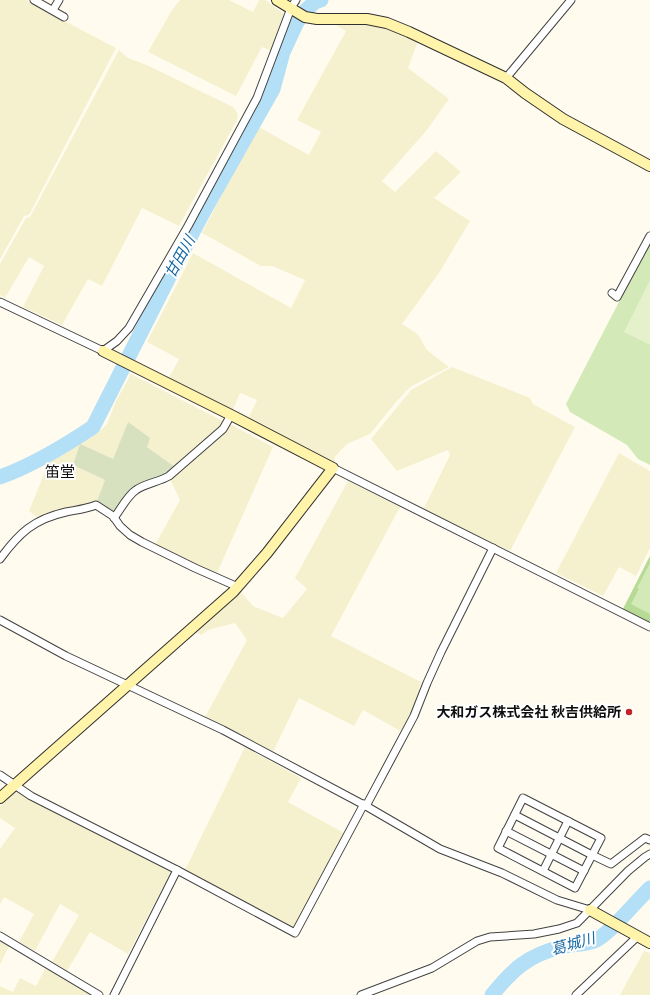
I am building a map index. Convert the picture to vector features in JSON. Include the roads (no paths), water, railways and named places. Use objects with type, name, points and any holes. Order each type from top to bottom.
[{"type":"street","points":[[34,0],[64,17]]},
{"type":"street","points":[[53,10],[59,0]]},
{"type":"street","points":[[277,0],[294,6],[305,17],[317,19],[366,19],[387,23],[506,78],[563,119],[650,166]]},
{"type":"street","points":[[506,78],[571,0]]},
{"type":"street","points":[[103,352],[117,341],[129,328],[192,219],[257,98],[294,6]]},
{"type":"street","points":[[612,293],[617,297],[650,236]]},
{"type":"street","points":[[1,304],[118,359],[231,415],[333,468],[650,627]]},
{"type":"street","points":[[114,518],[132,493],[137,489],[160,481],[169,476],[223,429],[231,415]]},
{"type":"street","points":[[0,798],[238,587],[333,468]]},
{"type":"street","points":[[0,559],[24,530],[36,522],[52,516],[96,505],[114,518],[130,535],[142,542],[238,587]]},
{"type":"street","points":[[0,776],[14,786],[46,804],[177,870],[295,933],[414,716],[441,652],[493,548]]},
{"type":"street","points":[[0,620],[66,656],[223,730],[365,805],[440,849],[502,873],[557,900],[593,912],[650,942]]},
{"type":"street","points":[[523,798],[601,838],[575,888],[498,848],[515,815],[523,798]]},
{"type":"street","points":[[515,815],[611,864],[645,838],[650,840]]},
{"type":"street","points":[[543,871],[568,821]]},
{"type":"street","points":[[506,831],[584,871]]},
{"type":"street","points":[[361,995],[432,968],[477,941],[490,937],[534,934],[569,927],[593,912],[628,871],[650,854]]},
{"type":"street","points":[[114,995],[177,870]]},
{"type":"street","points":[[576,995],[636,935]]},
{"type":"street","points":[[0,936],[99,995]]},
{"type":"waterway","name":"甘田川","points":[[0,477],[48,455],[93,427],[204,211],[273,89],[283,52],[297,22],[306,10],[315,2],[321,0]]},
{"type":"waterway","name":"葛城川","points":[[492,995],[514,971],[539,954],[565,946],[594,941],[600,938],[615,925],[650,888]]},
{"type":"place","name":"大和ガス株式会社 秋吉供給所","points":[[629,712]]},
{"type":"district","name":"笛堂","points":[[60,472]]}]
